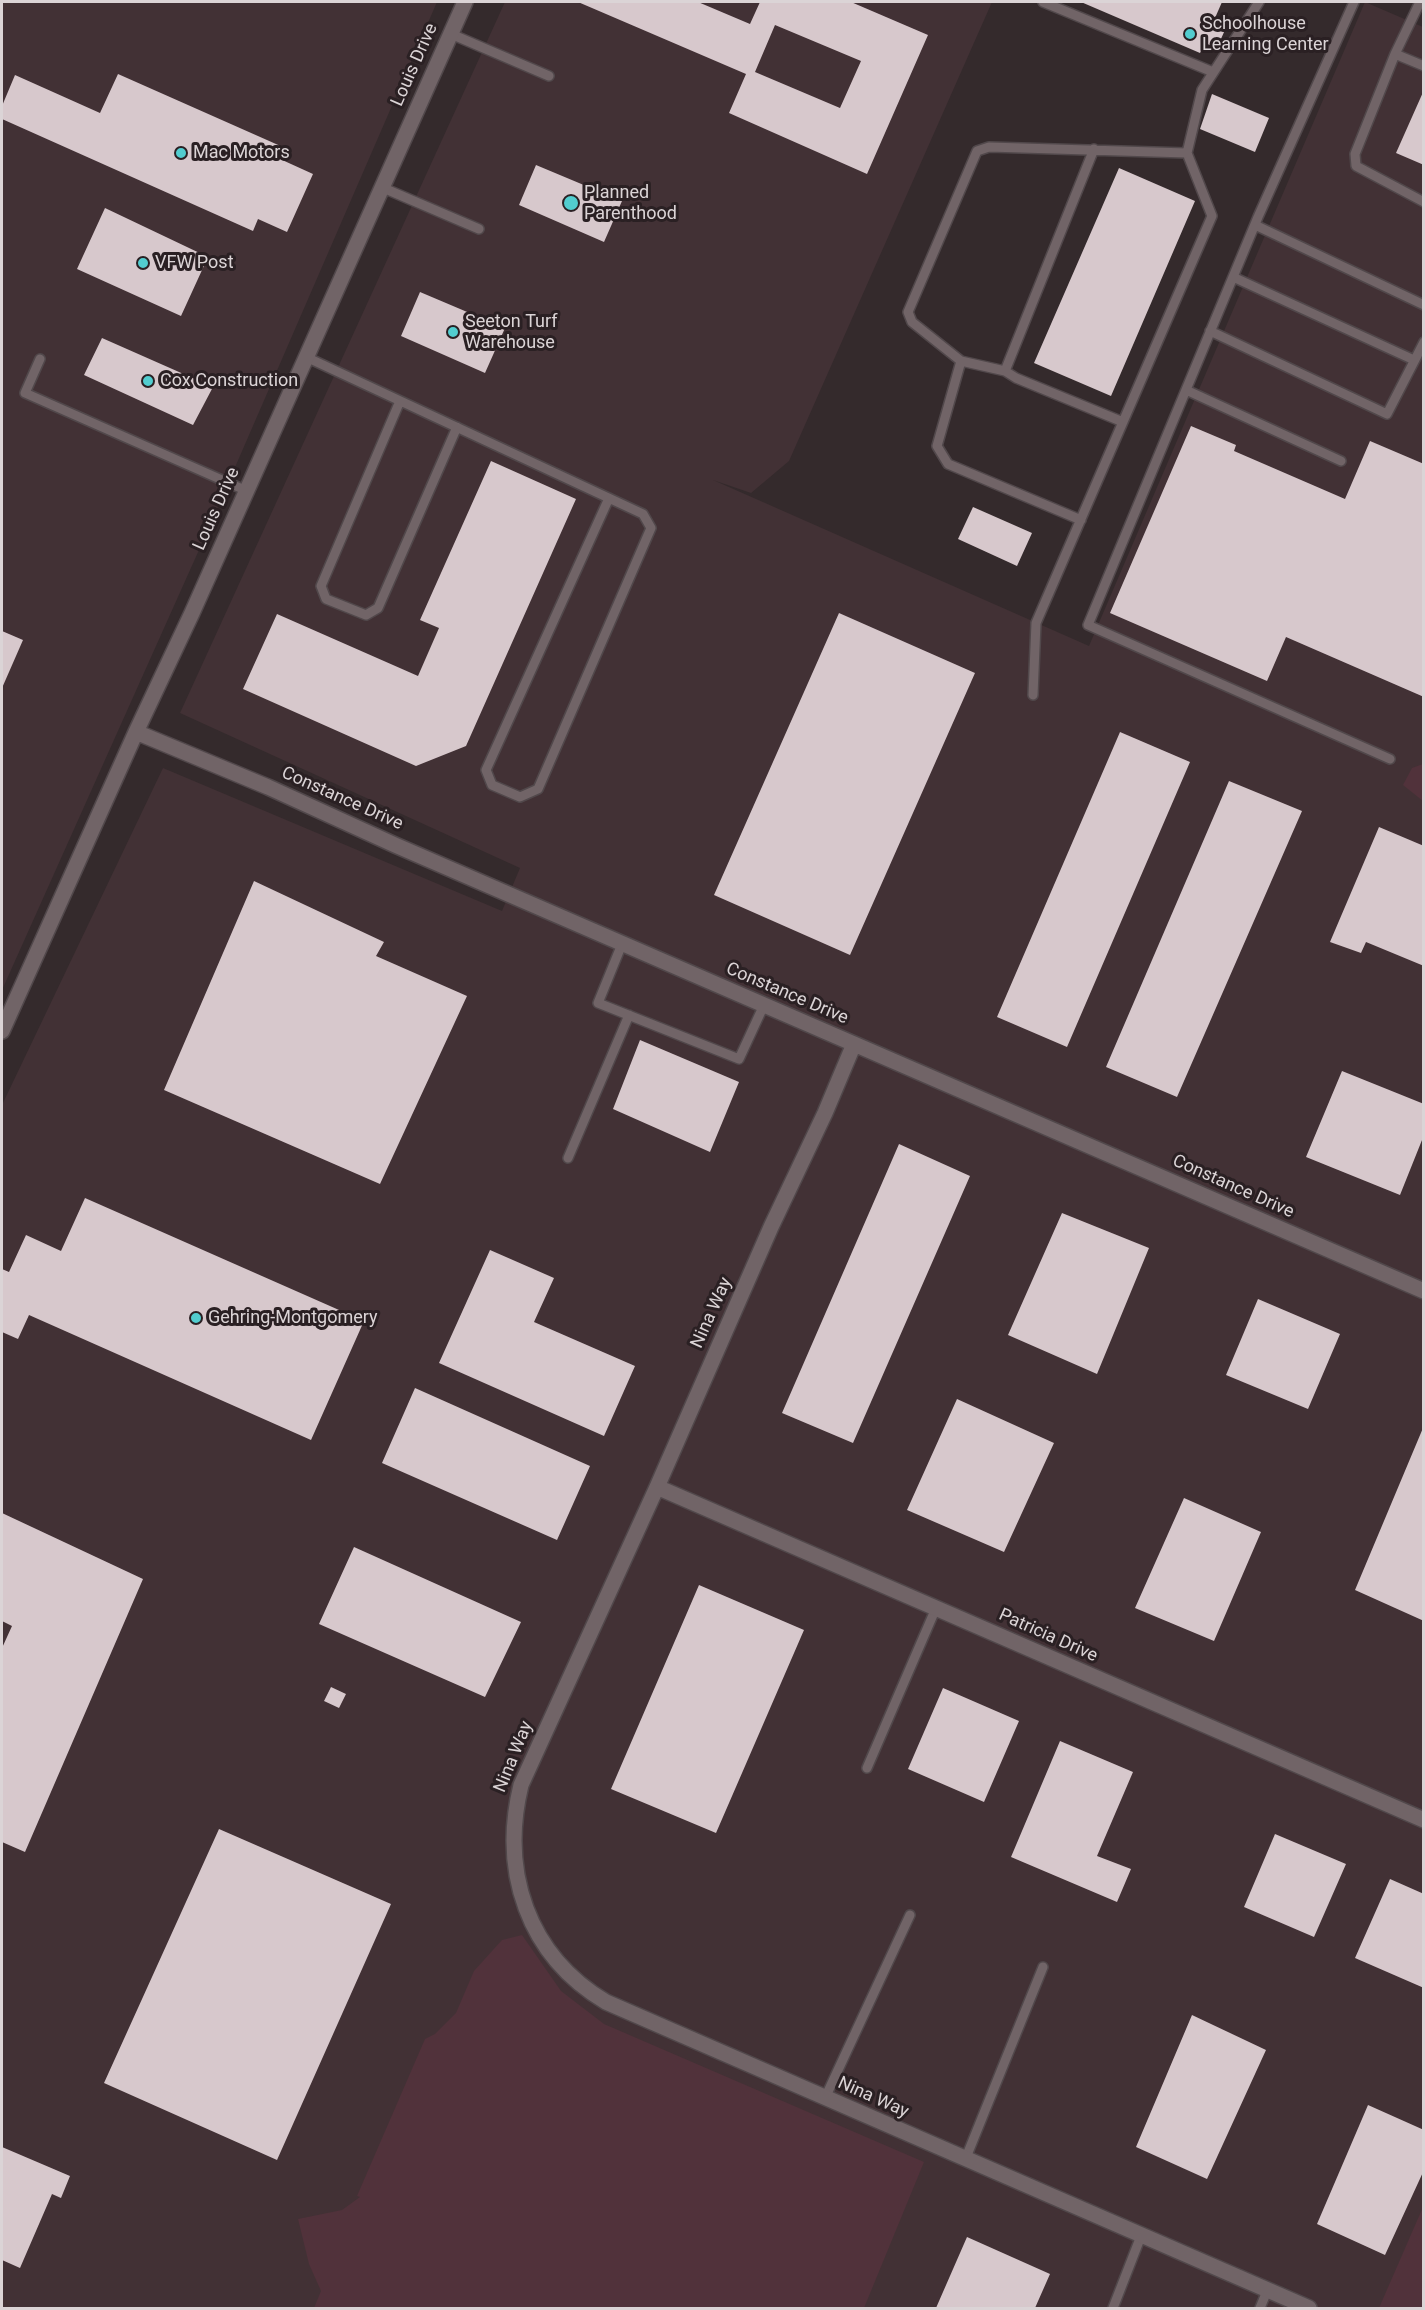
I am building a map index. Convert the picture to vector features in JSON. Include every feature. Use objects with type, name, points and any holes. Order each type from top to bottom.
[{"type":"street","name":"Louis Drive","points":[[2,1031],[247,491],[465,2]]},
{"type":"street","name":"Constance Drive","points":[[136,732],[268,787],[622,944],[1424,1291]]},
{"type":"street","name":"Nina Way","points":[[855,1044],[521,1785],[514,1811],[512,1838],[518,1886],[541,1937],[571,1976],[588,1992],[630,2014],[1309,2308]]},
{"type":"street","name":"Patricia Drive","points":[[657,1487],[1424,1820]]},
{"type":"lane","points":[[1043,2],[1213,72]]},
{"type":"lane","points":[[1033,695],[1036,623],[1212,216],[1187,153],[1202,90],[1259,2]]},
{"type":"lane","points":[[1354,2],[1255,225],[1088,625],[1390,759]]},
{"type":"lane","points":[[1420,2],[1395,54],[1355,154],[1356,166],[1424,202]]},
{"type":"lane","points":[[451,34],[549,76]]},
{"type":"lane","points":[[1395,54],[1424,66]]},
{"type":"lane","points":[[1123,422],[1016,378],[1005,371],[961,361],[912,322],[908,312],[977,151],[989,147],[1187,153]]},
{"type":"lane","points":[[1005,371],[1094,149]]},
{"type":"lane","points":[[381,187],[479,229]]},
{"type":"lane","points":[[1255,225],[1424,305]]},
{"type":"lane","points":[[1233,278],[1414,360]]},
{"type":"lane","points":[[1210,332],[1387,414],[1424,342]]},
{"type":"lane","points":[[306,357],[644,514],[651,528],[538,789],[520,796],[492,785],[486,770],[609,498]]},
{"type":"lane","points":[[40,358],[25,393],[247,491]]},
{"type":"lane","points":[[961,361],[937,446],[948,464],[1081,520]]},
{"type":"lane","points":[[1186,390],[1341,460]]},
{"type":"lane","points":[[400,401],[321,586],[326,599],[366,615],[378,608],[457,427]]},
{"type":"lane","points":[[622,944],[598,1003],[739,1059],[764,1005]]},
{"type":"lane","points":[[568,1158],[629,1015]]},
{"type":"lane","points":[[867,1768],[936,1608]]},
{"type":"lane","points":[[825,2098],[910,1915]]},
{"type":"lane","points":[[965,2160],[1043,1967]]},
{"type":"lane","points":[[1113,2308],[1141,2236]]},
{"type":"lane","points":[[1260,2308],[1267,2290]]},
{"type":"shaded area","points":[[2,2],[437,2],[203,541],[2,990]]},
{"type":"shaded area","points":[[505,2],[992,2],[789,461],[751,493],[713,480],[1089,646],[1365,2],[1423,27],[1423,2308],[2,2308],[2,1105],[163,768],[502,911],[520,868],[180,713]]},
{"type":"shaded area","points":[[1424,764],[1423,801],[1403,785],[1412,768]]},
{"type":"shaded area","points":[[522,1935],[561,1991],[604,2024],[924,2162],[864,2308],[314,2308],[321,2291],[309,2264],[298,2219],[342,2210],[360,2197],[357,2196],[425,2039],[435,2034],[456,2013],[474,1971],[502,1940]]},
{"type":"shaded area","points":[[1423,2207],[1423,2308],[1379,2308]]},
{"type":"building","points":[[578,2],[698,2],[750,24],[760,2],[851,2],[928,35],[867,174],[729,113],[746,74]],"holes":[[[775,25],[861,61],[840,108],[755,72]]]},
{"type":"building","name":"Schoolhouse Learning Center","points":[[1081,2],[1222,2],[1215,18],[1228,23],[1217,48],[1205,43],[1200,53]]},
{"type":"building","name":"Mac Motors","points":[[118,74],[285,148],[280,159],[313,174],[287,232],[258,219],[253,231],[2,119],[2,106],[15,75],[100,113]]},
{"type":"building","points":[[1424,90],[1424,165],[1396,153]]},
{"type":"building","points":[[1212,94],[1269,118],[1255,152],[1200,129]]},
{"type":"building","name":"Planned Parenthood","points":[[536,165],[622,201],[604,242],[519,205]]},
{"type":"building","points":[[1119,168],[1195,201],[1111,396],[1034,363]]},
{"type":"building","name":"VFW Post","points":[[105,208],[208,257],[181,316],[77,269]]},
{"type":"building","name":"Seeton Turf Warehouse","points":[[420,292],[505,328],[485,373],[401,336]]},
{"type":"building","name":"Cox Construction","points":[[102,338],[213,387],[193,425],[84,375]]},
{"type":"building","points":[[1191,426],[1236,445],[1234,451],[1345,499],[1370,441],[1424,464],[1424,697],[1286,637],[1267,681],[1110,613]]},
{"type":"building","points":[[491,461],[576,499],[466,746],[416,766],[243,689],[277,614],[418,676],[439,628],[420,620]]},
{"type":"building","points":[[973,507],[1032,533],[1017,566],[958,539]]},
{"type":"building","points":[[839,613],[975,673],[850,955],[714,895]]},
{"type":"building","points":[[2,631],[23,640],[2,688]]},
{"type":"building","points":[[1120,732],[1190,762],[1067,1047],[997,1017]]},
{"type":"building","points":[[1229,781],[1302,811],[1177,1097],[1106,1067]]},
{"type":"building","points":[[1379,827],[1424,846],[1424,966],[1366,942],[1361,953],[1330,942]]},
{"type":"building","points":[[254,881],[384,942],[376,956],[467,996],[380,1184],[164,1090]]},
{"type":"building","points":[[640,1040],[739,1082],[710,1152],[613,1109]]},
{"type":"building","points":[[1342,1071],[1424,1104],[1424,1135],[1400,1195],[1306,1157]]},
{"type":"building","points":[[899,1144],[970,1176],[853,1443],[782,1413]]},
{"type":"building","name":"Gehring-Montgomery","points":[[85,1198],[364,1321],[311,1440],[29,1315],[18,1339],[2,1332],[2,1269],[9,1272],[26,1235],[61,1251]]},
{"type":"building","points":[[1062,1213],[1149,1248],[1097,1374],[1008,1335]]},
{"type":"building","points":[[490,1250],[554,1278],[534,1322],[635,1366],[604,1436],[439,1363]]},
{"type":"building","points":[[1258,1299],[1340,1334],[1308,1409],[1226,1375]]},
{"type":"building","points":[[415,1388],[590,1466],[557,1540],[382,1463]]},
{"type":"building","points":[[957,1399],[1054,1443],[1004,1552],[907,1510]]},
{"type":"building","points":[[1424,1428],[1424,1621],[1355,1590]]},
{"type":"building","points":[[1184,1498],[1261,1532],[1214,1641],[1135,1608]]},
{"type":"building","points":[[2,1513],[143,1579],[25,1852],[2,1842],[2,1648],[12,1626],[2,1621]]},
{"type":"building","points":[[354,1547],[521,1622],[485,1697],[319,1624]]},
{"type":"building","points":[[699,1585],[804,1630],[716,1833],[611,1789]]},
{"type":"building","points":[[331,1687],[346,1694],[339,1708],[324,1701]]},
{"type":"building","points":[[943,1688],[1019,1721],[984,1802],[908,1769]]},
{"type":"building","points":[[1060,1741],[1133,1772],[1097,1856],[1131,1869],[1117,1902],[1011,1857]]},
{"type":"building","points":[[219,1829],[391,1904],[277,2160],[104,2083]]},
{"type":"building","points":[[1275,1834],[1346,1864],[1314,1937],[1244,1907]]},
{"type":"building","points":[[1390,1879],[1424,1894],[1424,1988],[1355,1958]]},
{"type":"building","points":[[1192,2015],[1266,2050],[1207,2179],[1136,2147]]},
{"type":"building","points":[[1368,2105],[1424,2130],[1424,2170],[1385,2255],[1317,2224]]},
{"type":"building","points":[[2,2147],[70,2176],[61,2198],[52,2194],[20,2268],[2,2260]]},
{"type":"building","points":[[967,2237],[1050,2274],[1035,2308],[936,2308]]},
{"type":"place","name":"Schoolhouse Learning Center","points":[[1190,34]]},
{"type":"place","name":"Mac Motors","points":[[181,153]]},
{"type":"place","name":"Planned Parenthood","points":[[571,203]]},
{"type":"place","name":"VFW Post","points":[[143,263]]},
{"type":"place","name":"Seeton Turf Warehouse","points":[[453,332]]},
{"type":"place","name":"Cox Construction","points":[[148,381]]},
{"type":"place","name":"Gehring-Montgomery","points":[[196,1318]]}]
